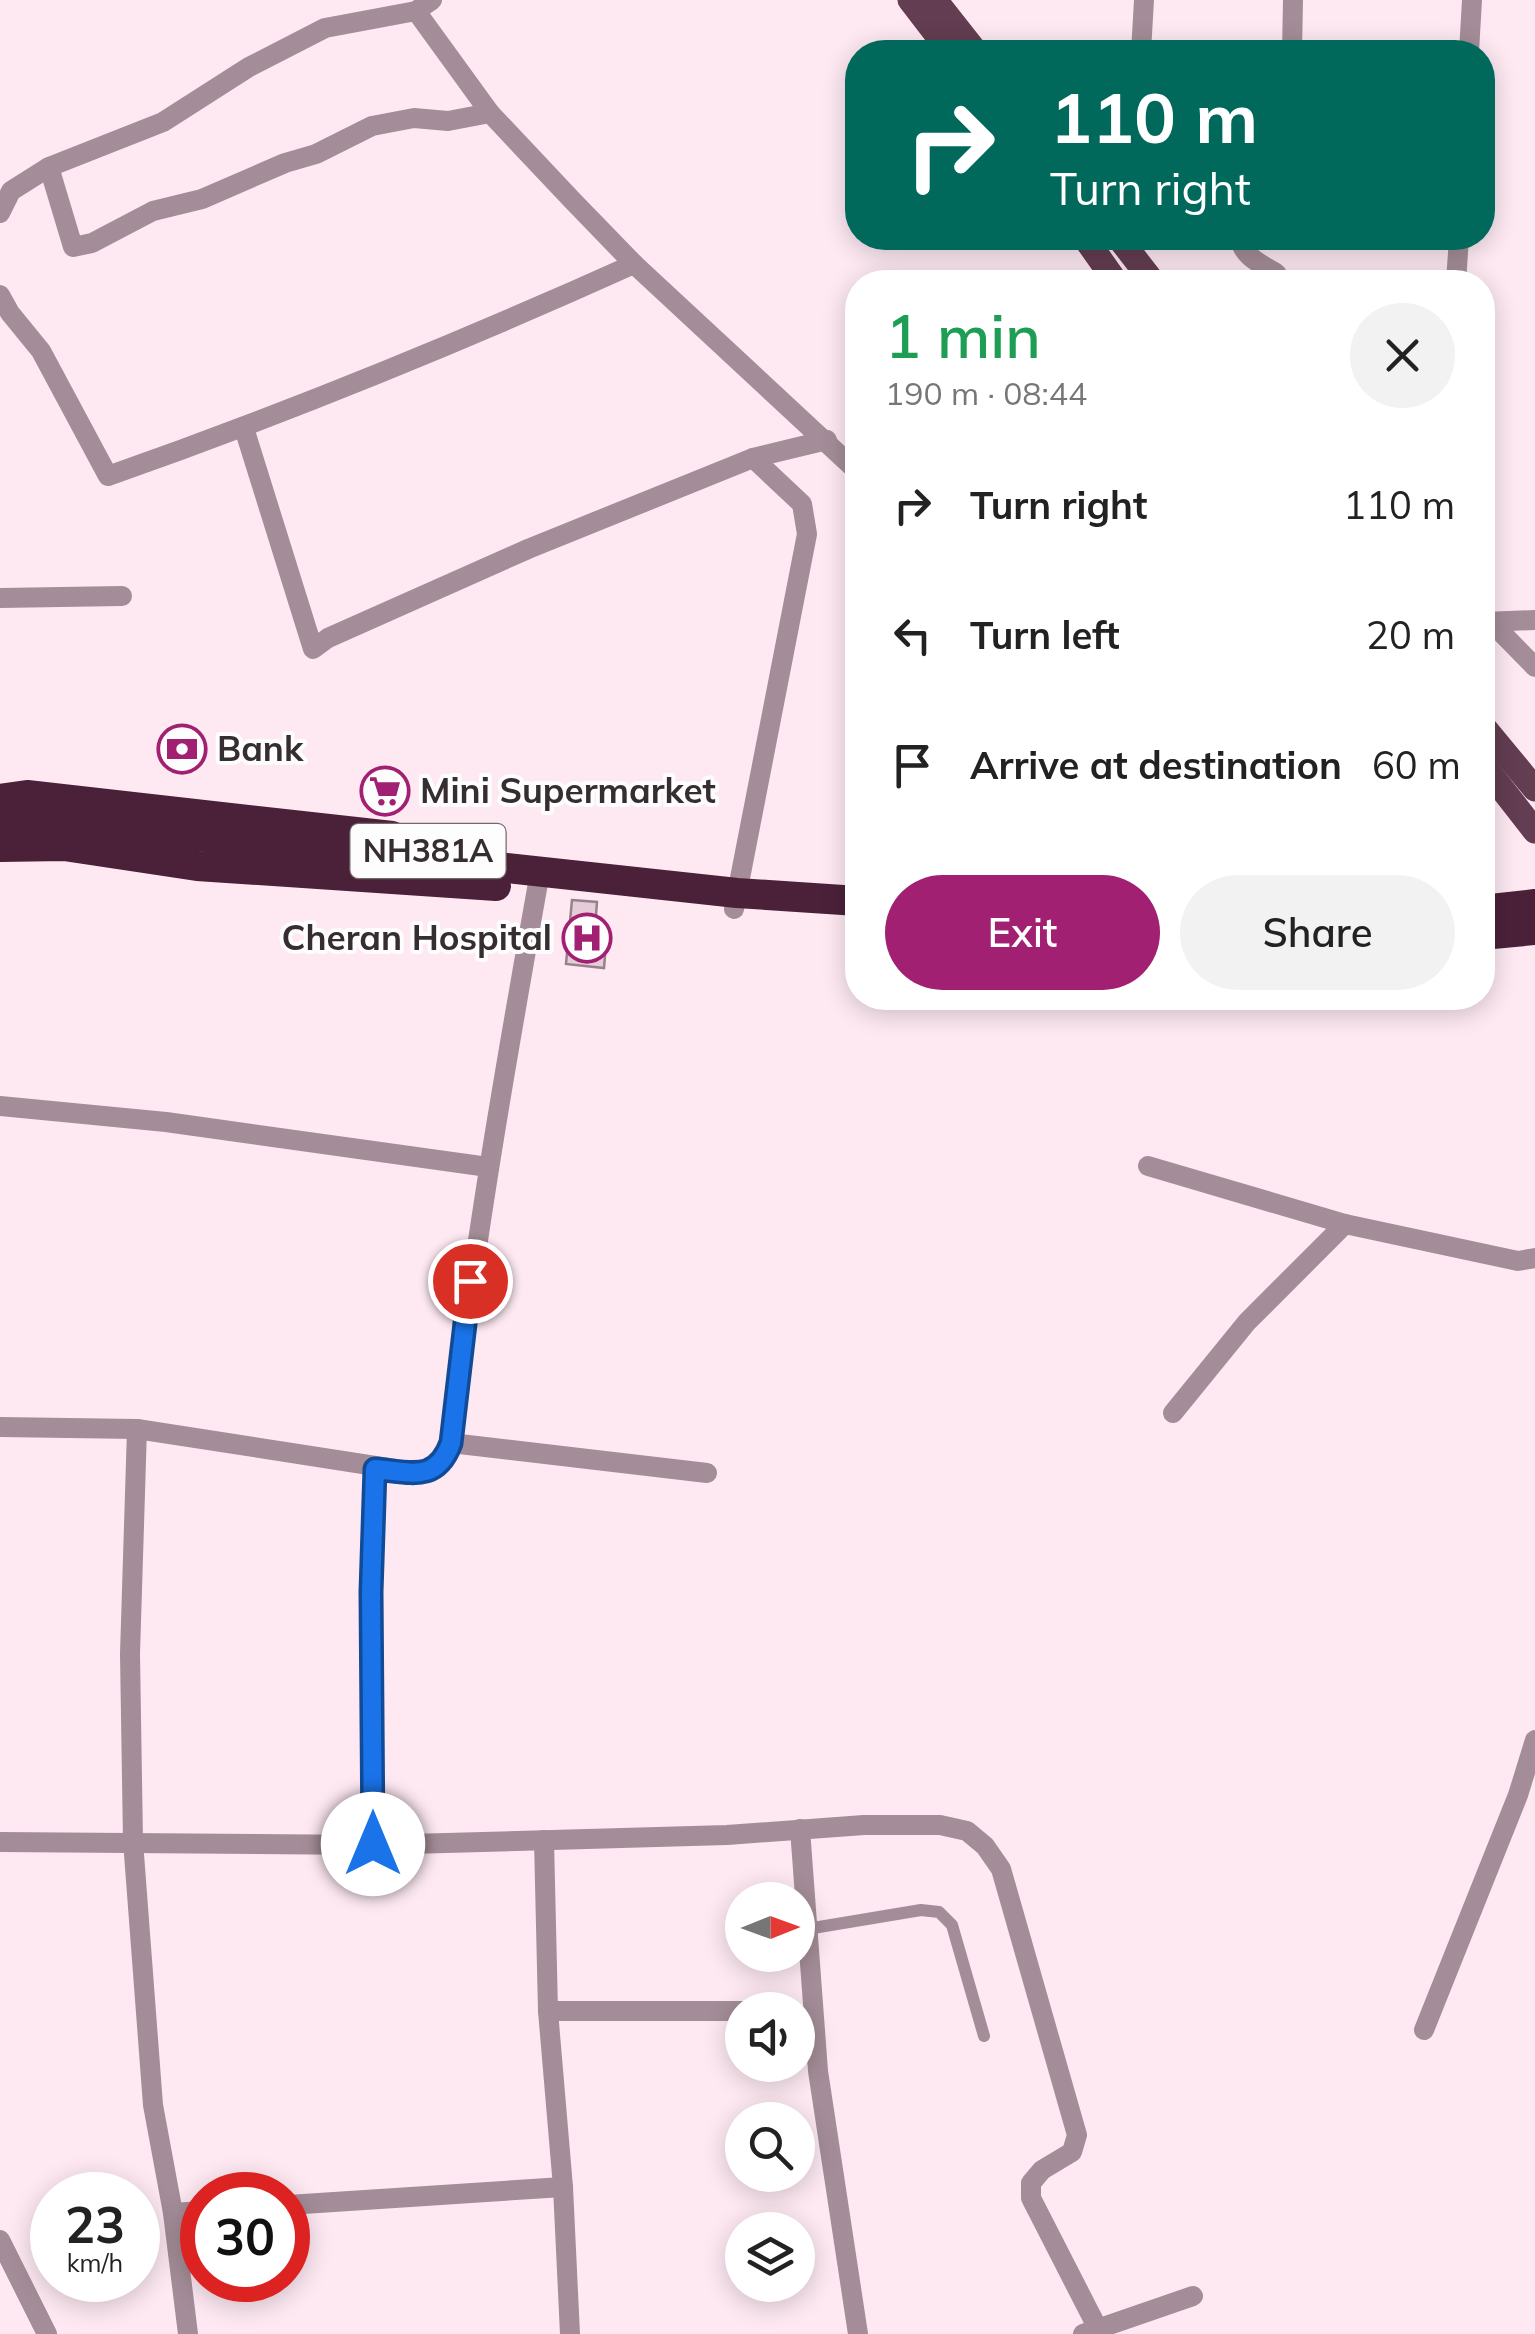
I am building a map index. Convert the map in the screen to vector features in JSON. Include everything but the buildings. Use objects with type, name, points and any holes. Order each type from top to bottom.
[{"type":"highway","name":"NH381A","points":[[0,798],[26,795],[392,836],[452,862],[538,880]]},
{"type":"highway","points":[[0,824],[68,823],[452,862]]},
{"type":"highway","name":"NH381A","points":[[0,847],[64,846],[197,866],[538,880],[845,916]]},
{"type":"highway","name":"NH381A","points":[[735,901],[845,901]]},
{"type":"highway","points":[[1495,909],[1535,904]]},
{"type":"highway","points":[[1495,934],[1535,930]]},
{"type":"main road","points":[[910,0],[941,40]]},
{"type":"main road","points":[[935,0],[967,40]]},
{"type":"main road","points":[[1495,741],[1535,789]]},
{"type":"main road","points":[[1495,780],[1535,832]]},
{"type":"street","points":[[1142,40],[1144,0]]},
{"type":"street","points":[[1292,40],[1293,0]]},
{"type":"street","points":[[1470,40],[1472,0]]},
{"type":"street","points":[[0,213],[11,190],[49,167],[163,122],[249,67],[325,28],[364,10],[424,5],[490,113],[634,264],[845,459]]},
{"type":"street","points":[[49,167],[73,247],[92,243],[152,211],[202,199],[286,162],[316,154],[372,126],[414,118],[448,122],[490,113]]},
{"type":"street","points":[[1243,250],[1271,270]]},
{"type":"street","points":[[0,295],[41,351],[108,476],[244,428],[468,340],[634,264]]},
{"type":"street","points":[[244,428],[313,649],[328,638],[528,549],[753,458],[827,440]]},
{"type":"street","points":[[735,901],[807,534],[802,504],[753,458]]},
{"type":"street","points":[[0,598],[122,596]]},
{"type":"street","points":[[1495,621],[1535,620]]},
{"type":"street","points":[[1495,629],[1535,666]]},
{"type":"street","points":[[0,1428],[137,1430],[414,1472],[437,1468],[444,1461],[451,1443],[470,1281],[538,880]]},
{"type":"street","points":[[0,1106],[166,1122],[488,1166]]},
{"type":"street","points":[[1148,1166],[1345,1224],[1518,1261],[1535,1258]]},
{"type":"street","points":[[1173,1414],[1247,1322],[1345,1224]]},
{"type":"street","points":[[137,1430],[130,1654],[133,1841],[153,2106],[174,2212],[188,2334]]},
{"type":"street","points":[[451,1443],[707,1473]]},
{"type":"street","points":[[373,1844],[371,1592],[375,1469]]},
{"type":"street","points":[[1424,2030],[1526,1799],[1535,1740]]},
{"type":"street","points":[[0,1842],[373,1844],[727,1835],[864,1824],[940,1824],[967,1831],[984,1846],[1000,1869],[1077,2135],[1072,2152],[1042,2170],[1031,2183],[1031,2198],[1090,2331],[1193,2296]]},
{"type":"street","points":[[800,1829],[804,1882]]},
{"type":"street","points":[[544,1840],[548,2011],[563,2187],[570,2334]]},
{"type":"street","points":[[548,2011],[725,2011]]},
{"type":"street","points":[[815,2055],[858,2334]]},
{"type":"street","points":[[310,2204],[563,2187]]},
{"type":"street","points":[[174,2212],[180,2212]]},
{"type":"street","points":[[0,2240],[46,2334]]},
{"type":"lane","points":[[815,1928],[920,1910],[940,1912],[952,1925],[984,2036]]},
{"type":"place","name":"Bank","points":[[182,749]]},
{"type":"place","name":"Mini Supermarket","points":[[385,791]]},
{"type":"place","name":"Cheran Hospital","points":[[587,938]]},
{"type":"route","points":[[373,1844],[371,1592],[375,1469],[424,1472],[444,1461],[451,1443],[470,1281]]}]
